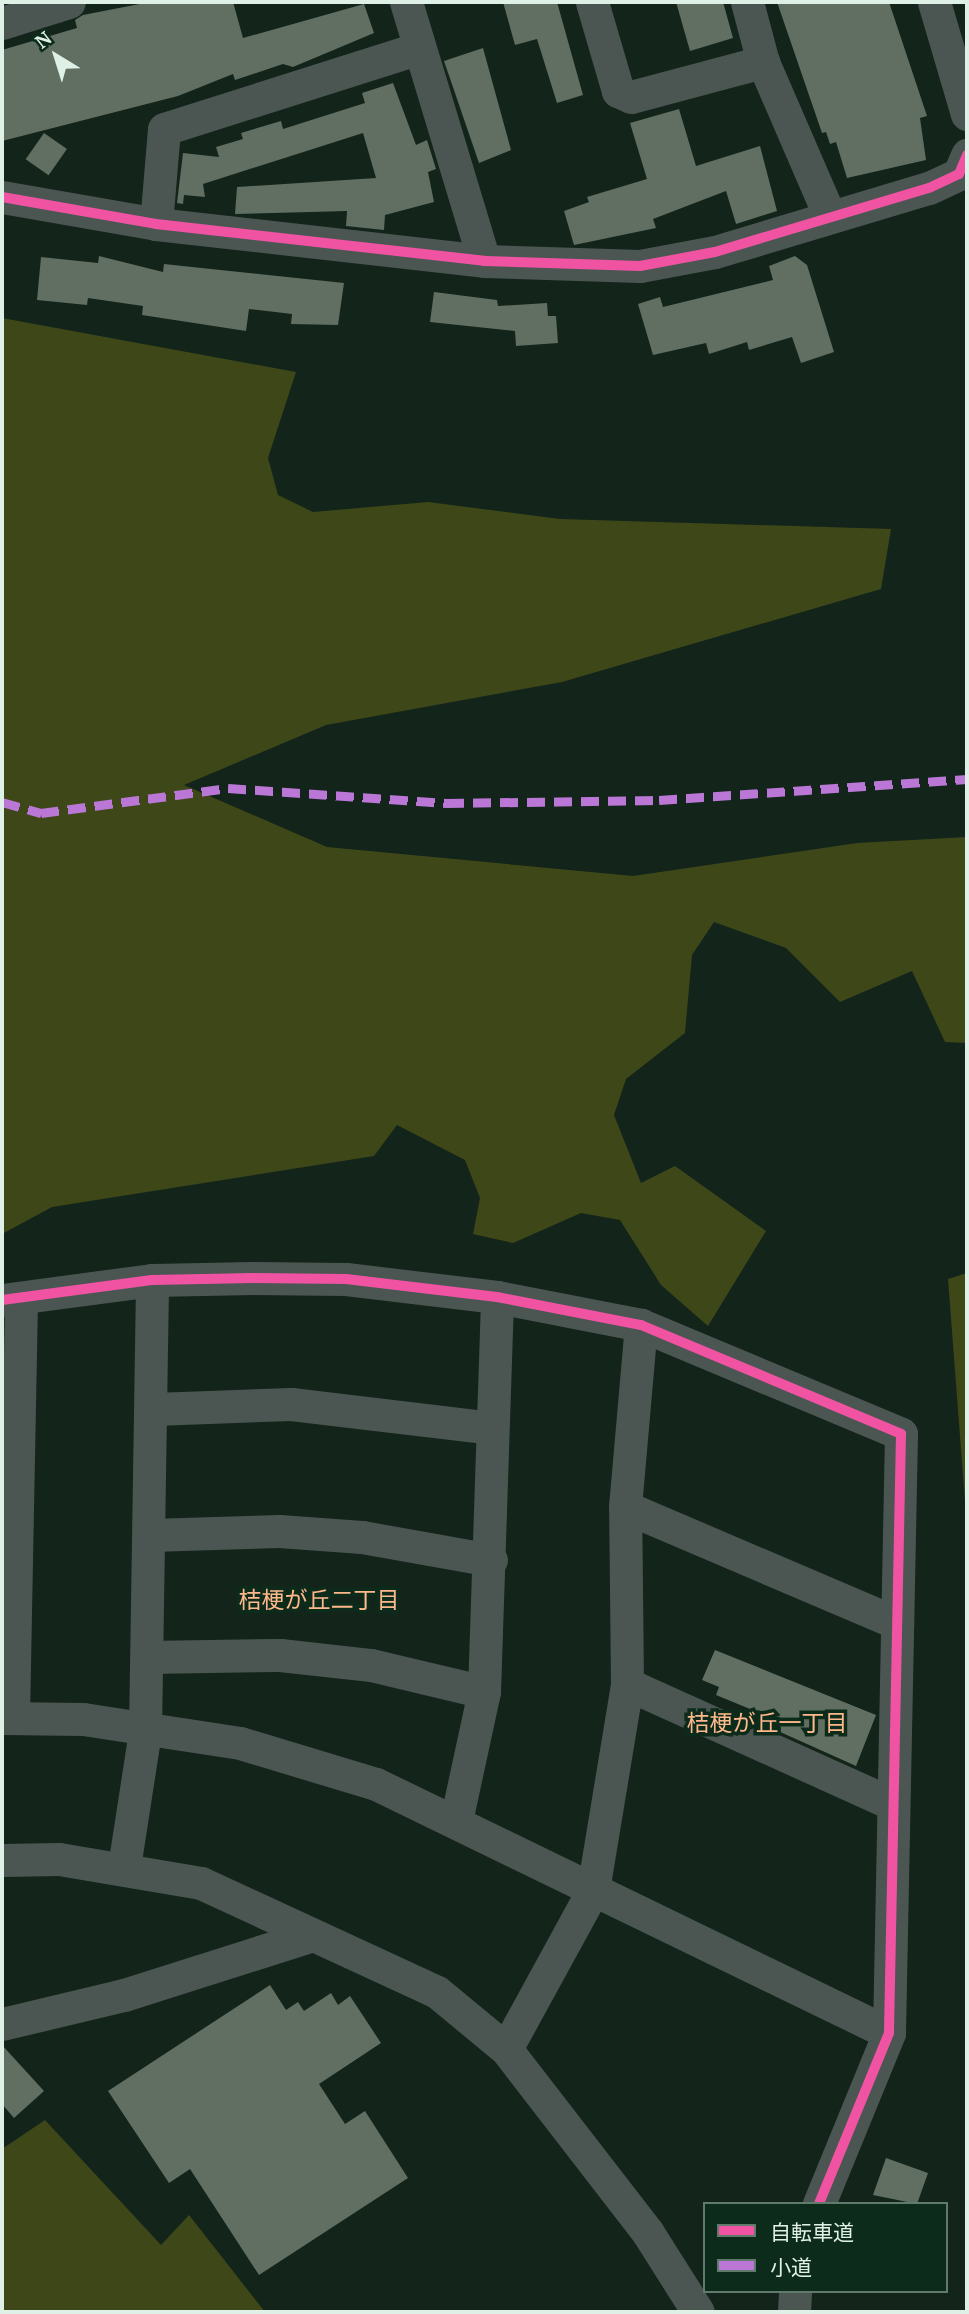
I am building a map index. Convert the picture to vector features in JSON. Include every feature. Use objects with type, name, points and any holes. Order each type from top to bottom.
[{"type":"street","points":[[2,23],[69,2]]},
{"type":"street","points":[[406,2],[484,261]]},
{"type":"street","points":[[592,2],[618,91],[631,97],[763,62]]},
{"type":"street","points":[[747,2],[763,62],[830,218]]},
{"type":"street","points":[[934,2],[967,114]]},
{"type":"street","points":[[156,223],[164,129],[419,48]]},
{"type":"street","points":[[3,199],[156,223],[484,261],[640,266],[715,252],[929,188],[958,174],[967,155]]},
{"type":"street","points":[[820,2202],[889,2033],[901,1434],[641,1325],[497,1297],[346,1279],[152,1280],[11,1299],[7,1718],[83,1720],[240,1744],[322,1766],[456,1821],[889,2033]]},
{"type":"street","points":[[124,1867],[145,1731],[154,1409],[152,1280]]},
{"type":"street","points":[[456,1821],[484,1692],[491,1560],[497,1297]]},
{"type":"street","points":[[506,2049],[593,1890],[628,1684],[625,1507],[641,1325]]},
{"type":"street","points":[[154,1409],[291,1404],[492,1428]]},
{"type":"street","points":[[625,1507],[897,1623]]},
{"type":"street","points":[[150,1535],[279,1531],[362,1536],[491,1560]]},
{"type":"street","points":[[147,1657],[279,1656],[332,1661],[484,1692]]},
{"type":"street","points":[[628,1684],[893,1804]]},
{"type":"street","points":[[2,1860],[124,1867],[201,1883],[310,1936],[436,1992],[506,2049],[648,2233],[698,2312]]},
{"type":"street","points":[[2,2024],[124,1995],[310,1936]]},
{"type":"street","points":[[794,2312],[795,2293]]},
{"type":"green space","points":[[2,318],[296,372],[268,458],[278,495],[313,512],[428,502],[560,519],[891,529],[881,589],[562,682],[326,725],[184,785],[327,847],[633,876],[857,843],[967,837],[967,1043],[945,1042],[912,971],[840,1002],[786,948],[714,922],[692,955],[685,1033],[626,1079],[614,1115],[641,1183],[675,1166],[766,1231],[708,1326],[661,1285],[620,1220],[581,1213],[513,1243],[473,1234],[480,1198],[465,1160],[397,1125],[374,1156],[52,1207],[2,1234]]},
{"type":"green space","points":[[967,1273],[967,1528],[948,1279]]},
{"type":"green space","points":[[45,2120],[161,2245],[189,2215],[265,2312],[2,2312],[2,2149]]},
{"type":"building","points":[[150,2],[233,2],[243,38],[364,4],[374,33],[293,67],[283,64],[235,80],[233,74],[178,96],[2,141],[2,50],[77,28],[75,20],[83,15]]},
{"type":"building","points":[[503,2],[557,2],[583,95],[557,103],[537,39],[515,45]]},
{"type":"building","points":[[676,2],[723,2],[733,38],[690,51]]},
{"type":"building","points":[[777,2],[889,2],[927,116],[920,118],[926,160],[847,178],[836,142],[830,144],[826,132],[822,133]]},
{"type":"building","points":[[483,48],[511,150],[479,163],[444,61]]},
{"type":"building","points":[[393,83],[416,145],[427,140],[436,169],[428,172],[434,202],[385,215],[384,230],[346,226],[347,211],[235,214],[237,187],[376,178],[363,133],[203,184],[205,197],[184,195],[183,204],[177,203],[183,153],[219,157],[216,147],[243,139],[241,133],[281,121],[283,129],[365,103],[362,93]]},
{"type":"building","points":[[679,109],[696,166],[760,146],[777,211],[736,224],[726,191],[653,219],[656,228],[574,245],[564,211],[589,202],[587,197],[647,179],[630,123]]},
{"type":"building","points":[[44,133],[67,149],[49,175],[26,159]]},
{"type":"building","points":[[99,256],[163,272],[164,264],[344,283],[338,325],[291,324],[292,314],[249,309],[246,331],[142,315],[143,306],[88,298],[87,305],[37,300],[41,257],[98,263]]},
{"type":"building","points":[[795,256],[807,265],[834,352],[801,363],[792,337],[749,350],[747,342],[709,354],[706,343],[653,355],[638,304],[660,297],[663,307],[773,280],[769,266]]},
{"type":"building","points":[[434,292],[497,300],[498,306],[547,303],[548,316],[556,316],[558,343],[516,346],[515,331],[430,322]]},
{"type":"building","points":[[715,1650],[876,1715],[856,1766],[778,1731],[782,1722],[716,1695],[719,1687],[702,1680]]},
{"type":"building","points":[[270,1985],[286,2010],[298,2002],[304,2011],[331,1993],[338,2005],[350,1996],[381,2043],[319,2084],[345,2124],[365,2111],[408,2178],[259,2275],[190,2169],[169,2183],[108,2091]]},
{"type":"building","points":[[2,2045],[44,2091],[14,2118],[2,2104]]},
{"type":"building","points":[[886,2158],[928,2173],[918,2202],[873,2195]]},
{"type":"marked path","points":[[2,802],[41,813],[228,788],[446,803],[659,800],[967,779]]},
{"type":"cycle path","points":[[2,197],[156,224],[484,261],[640,266],[715,252],[929,188],[959,174],[967,155]]},
{"type":"cycle path","points":[[2,1300],[152,1280],[253,1278],[346,1279],[497,1297],[641,1325],[901,1434],[889,2033],[820,2202]]},
{"type":"district","name":"桔梗が丘二丁目","points":[[319,1600]]},
{"type":"district","name":"桔梗が丘一丁目","points":[[767,1723]]}]
